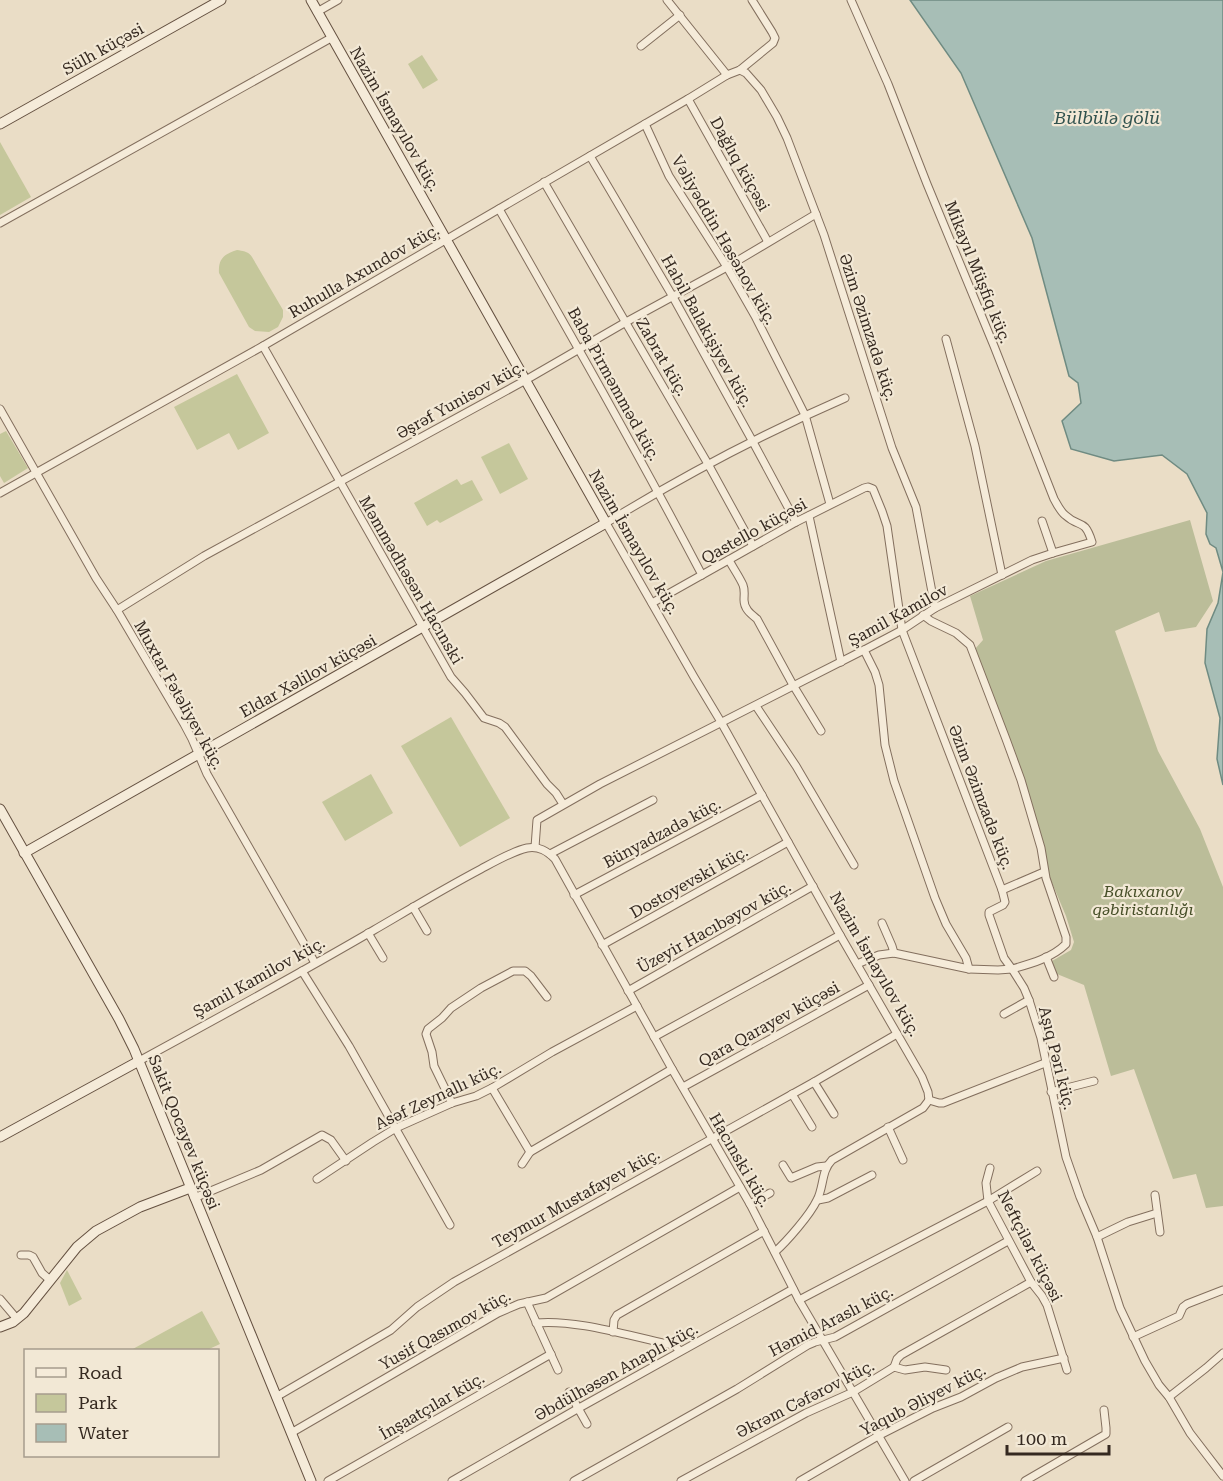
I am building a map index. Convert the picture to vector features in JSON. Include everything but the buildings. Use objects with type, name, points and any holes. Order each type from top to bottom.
[{"type":"street","name":"Sülh küçəsi","points":[[0,124],[222,0]]},
{"type":"street","name":"Nazim İsmayılov küç.","points":[[311,0],[524,381],[922,1077],[929,1100]]},
{"type":"street","points":[[317,12],[338,0]]},
{"type":"street","points":[[667,0],[727,75]]},
{"type":"street","name":"Ruhulla Axundov küç.","points":[[0,493],[263,346],[727,75],[740,70],[773,43],[775,38],[752,0]]},
{"type":"street","name":"Mikayıl Müşfiq küç.","points":[[851,0],[888,84],[1054,499],[1063,513],[1087,528],[1092,542]]},
{"type":"street","points":[[641,46],[680,15]]},
{"type":"street","points":[[0,223],[331,38]]},
{"type":"street","name":"Əzim Əzimzadə küç.","points":[[740,70],[761,90],[777,117],[816,214],[892,448],[916,507],[935,608]]},
{"type":"street","name":"Dağlıq küçəsi","points":[[688,99],[768,242]]},
{"type":"street","name":"Vəliyəddin Həsənov küç.","points":[[645,124],[669,177],[727,267],[755,316],[805,415],[830,504]]},
{"type":"street","name":"Habil Balakişiyev küç.","points":[[590,156],[673,297],[796,522]]},
{"type":"street","name":"Zabrat küç.","points":[[544,182],[708,464],[753,546]]},
{"type":"street","name":"Baba Pirməmməd küç.","points":[[499,209],[658,491],[702,575]]},
{"type":"street","name":"Əşrəf Yunisov küç.","points":[[117,610],[204,556],[524,381],[727,267],[816,214]]},
{"type":"street","points":[[946,339],[975,446],[1002,575]]},
{"type":"street","name":"Məmmədhəsən Hacınski","points":[[263,346],[451,677],[484,718],[505,727],[563,804]]},
{"type":"street","points":[[606,524],[658,491],[708,464],[805,415],[845,398]]},
{"type":"street","name":"Muxtar Fətəliyev küç.","points":[[0,409],[96,578],[188,731],[207,774],[315,963]]},
{"type":"street","name":"Əzim Əzimzadə küç.","points":[[870,487],[877,498],[886,526],[902,630],[1002,890],[1005,902],[991,911],[989,915],[1004,958],[1012,969]]},
{"type":"street","name":"Qastello küçəsi","points":[[652,603],[796,522],[870,487]]},
{"type":"street","points":[[809,516],[841,662]]},
{"type":"street","points":[[1042,521],[1053,553]]},
{"type":"street","name":"Eldar Xəlilov küçəsi","points":[[24,853],[606,524]]},
{"type":"street","name":"Şamil Kamilov","points":[[721,722],[902,630],[935,608],[1032,560],[1092,542]]},
{"type":"street","points":[[729,560],[745,590],[746,608],[757,620],[821,731]]},
{"type":"street","points":[[857,964],[879,955],[894,953],[969,969],[1012,969],[1046,957],[1062,948],[1067,941],[1044,872],[1041,848],[1021,780],[969,645],[956,633],[923,615]]},
{"type":"street","points":[[864,650],[879,686],[885,745],[894,781],[935,898],[946,924],[966,958],[969,969]]},
{"type":"street","points":[[756,706],[796,766],[854,865]]},
{"type":"street","points":[[653,800],[550,854],[535,847],[537,820],[600,784],[721,722]]},
{"type":"street","name":"Bünyadzadə küç.","points":[[574,895],[762,795]]},
{"type":"street","name":"Sakit Qocayev küçəsi","points":[[0,809],[119,1019],[139,1061],[311,1481]]},
{"type":"street","name":"Dostoyevski küç.","points":[[603,945],[788,842]]},
{"type":"street","name":"Şamil Kamilov küç.","points":[[0,1137],[487,866],[525,848],[535,847]]},
{"type":"street","name":"Hacınski küç.","points":[[550,854],[555,859],[750,1204],[799,1300],[905,1481]]},
{"type":"street","points":[[1002,890],[1044,872]]},
{"type":"street","name":"Üzeyir Hacıbəyov küç.","points":[[628,991],[813,886]]},
{"type":"street","points":[[413,907],[427,931]]},
{"type":"street","points":[[882,923],[894,953]]},
{"type":"street","points":[[368,933],[382,958]]},
{"type":"street","points":[[654,1037],[840,934]]},
{"type":"street","points":[[1046,957],[1054,977]]},
{"type":"street","name":"Aşıq Pəri küç.","points":[[1012,969],[1029,1000],[1041,1038],[1066,1157],[1097,1237],[1120,1308],[1144,1361],[1190,1433],[1223,1476]]},
{"type":"street","points":[[452,1103],[434,1066],[426,1034],[428,1029],[451,1008],[475,992],[517,970],[525,971],[531,976],[547,997]]},
{"type":"street","points":[[302,971],[350,1046],[450,1225]]},
{"type":"street","name":"Qara Qarayev küçəsi","points":[[682,1087],[869,985]]},
{"type":"street","points":[[1004,1014],[1029,1000]]},
{"type":"street","name":"Asəf Zeynallı küç.","points":[[316,1179],[396,1128],[492,1088],[552,1052],[637,1006]]},
{"type":"street","name":"Teymur Mustafayev küç.","points":[[276,1397],[391,1330],[417,1307],[454,1281],[897,1034]]},
{"type":"street","points":[[783,1166],[791,1178],[826,1166],[837,1156],[923,1108],[929,1100],[943,1103],[1045,1063]]},
{"type":"street","points":[[522,1164],[530,1152],[672,1069]]},
{"type":"street","points":[[1051,1092],[1094,1081]]},
{"type":"street","points":[[814,1082],[834,1114]]},
{"type":"street","points":[[492,1088],[530,1152]]},
{"type":"street","points":[[792,1094],[812,1128]]},
{"type":"street","points":[[888,1128],[903,1160]]},
{"type":"street","points":[[194,1198],[261,1170],[322,1135],[331,1140],[346,1161]]},
{"type":"street","points":[[775,1252],[818,1200],[826,1166]]},
{"type":"street","name":"Neftçilər küçəsi","points":[[990,1168],[986,1183],[988,1201],[1031,1282],[1047,1305],[1067,1370]]},
{"type":"street","points":[[799,1300],[988,1201],[1037,1171]]},
{"type":"street","points":[[818,1200],[828,1198],[872,1175]]},
{"type":"street","name":"Yusif Qasımov küç.","points":[[291,1433],[498,1313],[552,1295],[740,1187]]},
{"type":"street","points":[[0,1327],[17,1319],[76,1247],[96,1232],[140,1208],[190,1188]]},
{"type":"street","points":[[750,1204],[770,1193]]},
{"type":"street","points":[[1155,1195],[1160,1232]]},
{"type":"street","points":[[1097,1237],[1128,1222],[1157,1213]]},
{"type":"street","points":[[613,1332],[614,1320],[617,1316],[764,1231]]},
{"type":"street","name":"Həmid Araslı küç.","points":[[574,1481],[737,1389],[808,1345],[835,1337],[1008,1240]]},
{"type":"street","points":[[21,1256],[33,1257],[39,1269],[50,1280]]},
{"type":"street","name":"Əkrəm Cəfərov küç.","points":[[681,1481],[806,1413],[853,1392],[894,1367],[901,1355],[1031,1282]]},
{"type":"street","name":"Əbdülhəsən Anaplı küç.","points":[[452,1481],[793,1288]]},
{"type":"street","points":[[1133,1337],[1179,1316],[1187,1304],[1223,1290]]},
{"type":"street","points":[[0,1299],[17,1319]]},
{"type":"street","points":[[527,1302],[558,1370]]},
{"type":"street","points":[[536,1323],[554,1322],[613,1332],[668,1344],[680,1351]]},
{"type":"street","points":[[1169,1397],[1223,1353]]},
{"type":"street","name":"İnşaatçılar küç.","points":[[328,1481],[551,1354]]},
{"type":"street","name":"Yaqub Əliyev küç.","points":[[800,1481],[878,1436],[933,1408],[1022,1367],[1064,1358]]},
{"type":"street","points":[[894,1367],[905,1370],[925,1367],[946,1370]]},
{"type":"street","points":[[569,1392],[587,1424]]},
{"type":"street","points":[[1024,1481],[1106,1434],[1104,1410]]},
{"type":"street","points":[[914,1481],[1008,1427]]},
{"type":"green space","points":[[422,55],[438,80],[423,89],[408,64]]},
{"type":"green space","points":[[0,142],[31,197],[0,215]]},
{"type":"green space","points":[[237,250],[247,252],[252,257],[283,310],[283,317],[278,327],[269,332],[255,331],[249,327],[219,273],[223,258]]},
{"type":"green space","points":[[237,374],[269,433],[238,450],[229,433],[197,450],[174,407]]},
{"type":"green space","points":[[6,431],[28,468],[4,483],[0,476],[0,434]]},
{"type":"green space","points":[[509,443],[528,479],[500,494],[481,457]]},
{"type":"green space","points":[[457,479],[461,485],[472,480],[483,500],[440,523],[437,520],[427,526],[414,503]]},
{"type":"green space","name":"Bakıxanov qəbiristanlığı","points":[[1190,520],[1213,601],[1196,627],[1165,632],[1159,612],[1115,631],[1158,751],[1200,829],[1223,887],[1223,1206],[1206,1208],[1196,1174],[1173,1179],[1134,1069],[1111,1076],[1084,985],[1057,974],[1052,961],[1071,950],[1074,942],[1047,871],[1044,847],[1019,766],[975,649],[983,640],[970,596],[1046,561]]},
{"type":"green space","points":[[451,717],[510,818],[460,847],[401,746]]},
{"type":"green space","points":[[371,774],[393,813],[345,841],[322,802]]},
{"type":"green space","points":[[67,1270],[82,1299],[69,1306],[60,1283]]},
{"type":"green space","points":[[202,1311],[220,1344],[209,1349],[133,1349]]},
{"type":"water","name":"Bülbülə gölü","points":[[910,0],[1223,0],[1223,572],[1216,548],[1210,544],[1206,534],[1207,513],[1187,474],[1162,455],[1114,461],[1071,449],[1062,421],[1081,403],[1078,383],[1069,376],[1032,238],[961,73]]},
{"type":"water","points":[[1223,572],[1223,785],[1217,759],[1220,718],[1205,663],[1207,629],[1218,603]]}]
